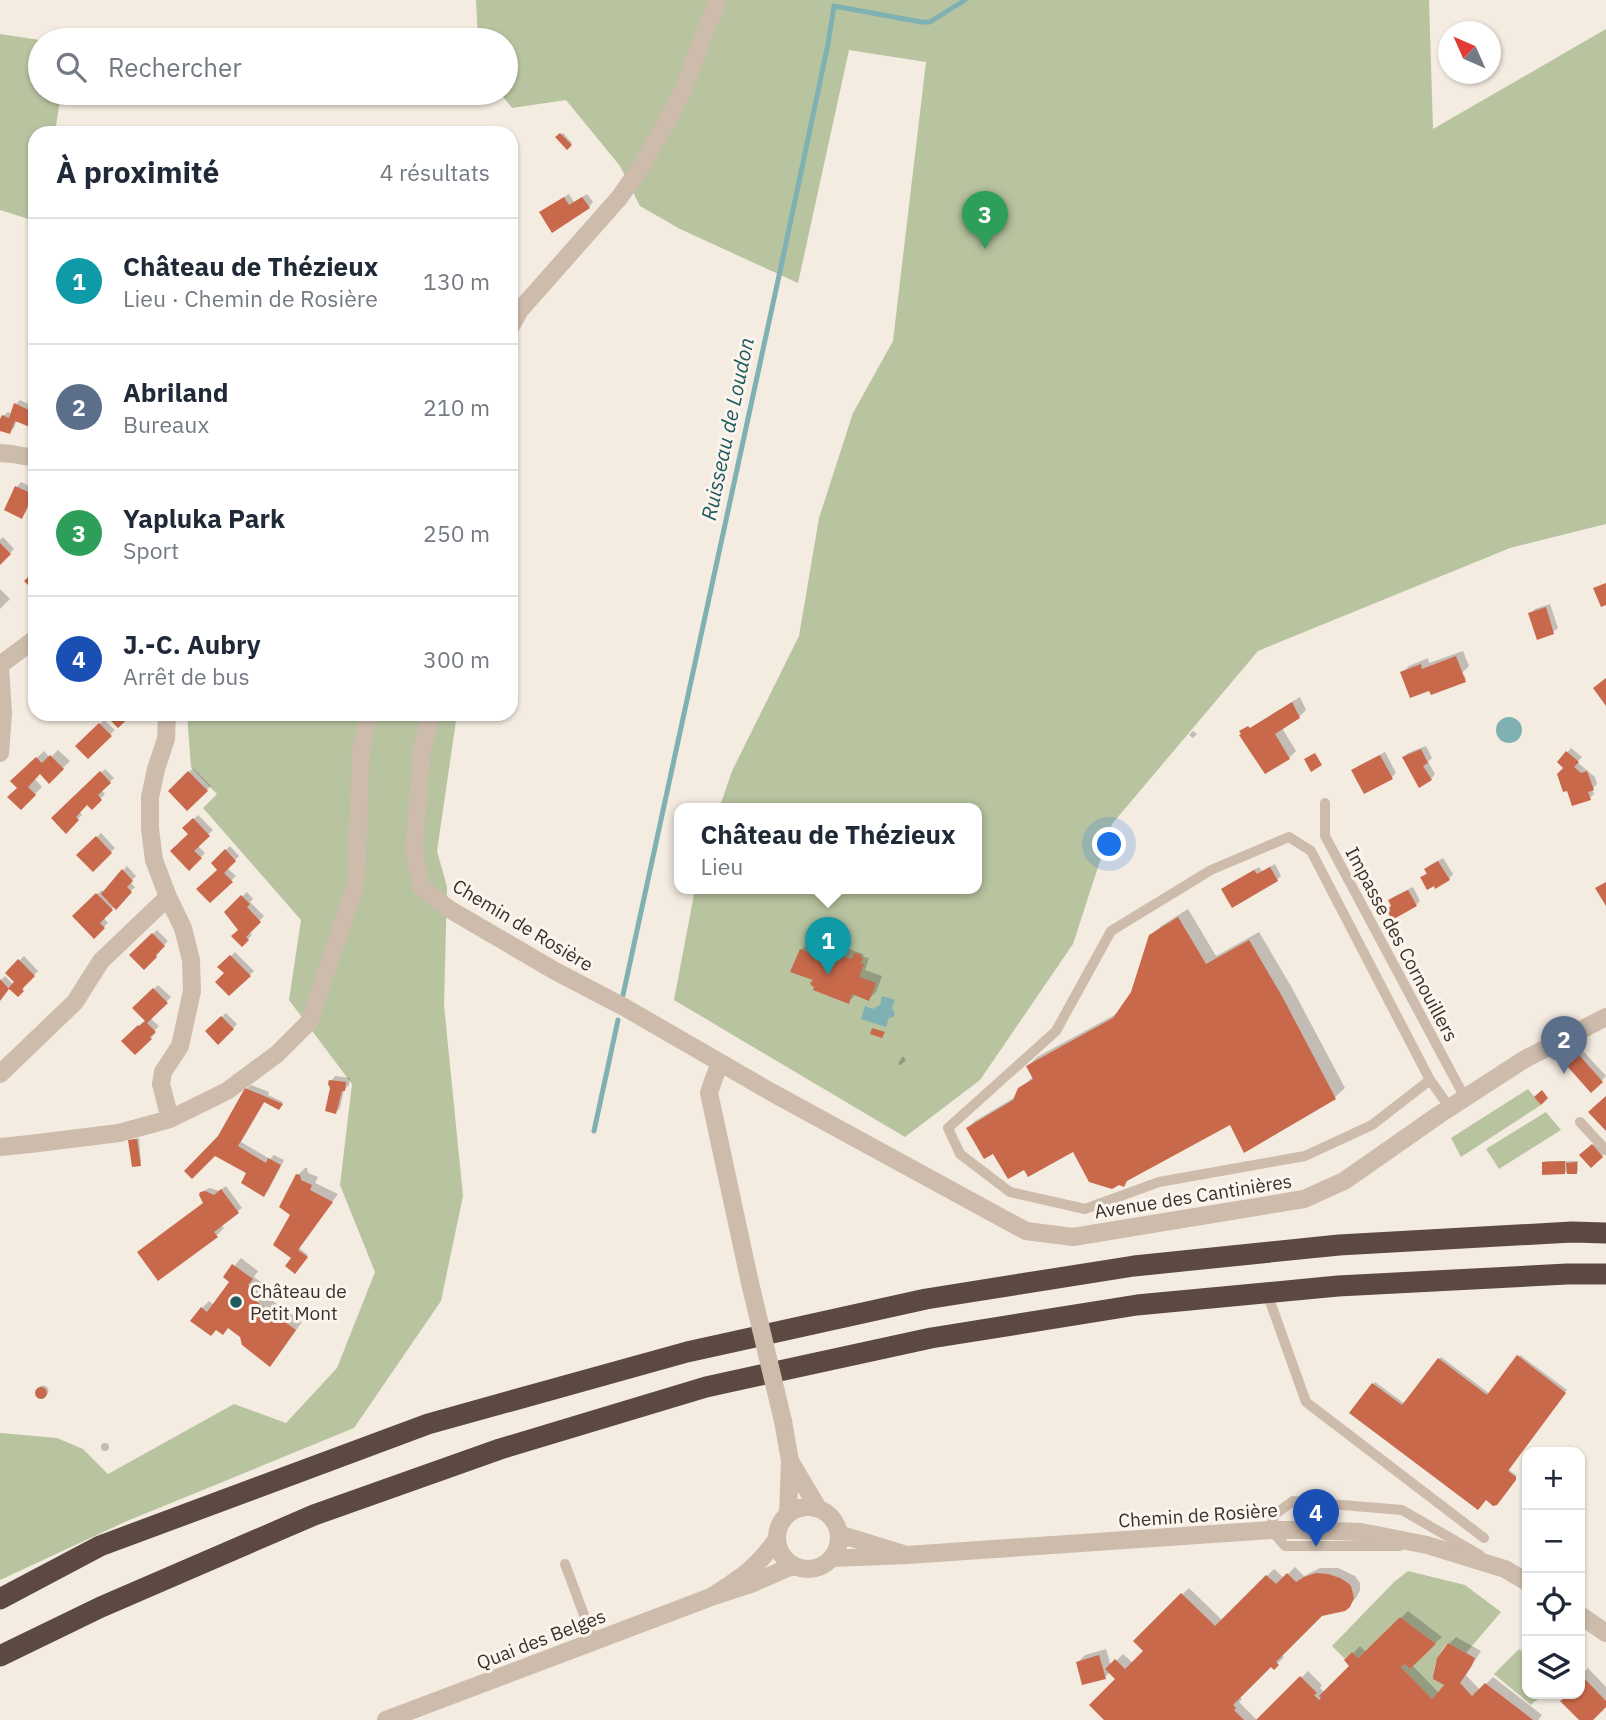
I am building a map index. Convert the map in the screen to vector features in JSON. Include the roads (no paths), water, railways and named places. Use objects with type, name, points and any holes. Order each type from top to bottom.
[{"type":"highway","points":[[0,1599],[100,1546],[428,1424],[687,1352],[926,1299],[1135,1266],[1339,1245],[1572,1232],[1606,1233]]},
{"type":"highway","points":[[0,1656],[101,1607],[314,1515],[500,1449],[706,1387],[932,1338],[1137,1305],[1338,1286],[1606,1274]]},
{"type":"street","points":[[518,314],[619,198],[641,167],[679,99],[718,0]]},
{"type":"street","points":[[0,453],[28,457]]},
{"type":"street","points":[[0,753],[3,713],[0,665],[28,644]]},
{"type":"street","points":[[167,721],[166,739],[150,797],[150,829],[154,860],[183,928],[191,960],[192,991],[180,1046],[163,1072],[161,1084],[170,1119]]},
{"type":"street","points":[[0,1146],[118,1133],[170,1119],[227,1091],[277,1054],[309,1022],[356,883],[361,750],[367,721]]},
{"type":"street","name":"Chemin de Rosière","points":[[429,721],[422,749],[414,849],[421,887],[449,909],[771,1093]]},
{"type":"street","points":[[0,1074],[75,1002],[101,961],[168,897]]},
{"type":"street","name":"Avenue des Cantinières","points":[[771,1093],[1026,1231],[1073,1237],[1304,1199],[1344,1181],[1525,1059],[1606,1017]]},
{"type":"street","points":[[720,1063],[709,1093],[783,1420],[790,1461],[788,1514]]},
{"type":"street","points":[[790,1461],[818,1508],[832,1518],[839,1534],[837,1551],[826,1564],[809,1570],[800,1569],[784,1559],[776,1540],[778,1531],[788,1514],[797,1509],[818,1508]]},
{"type":"street","name":"Chemin de Rosière","points":[[832,1558],[906,1556],[1271,1530],[1304,1530],[1361,1532],[1427,1545],[1504,1569],[1522,1579]]},
{"type":"street","name":"Chemin de Rosière","points":[[839,1534],[906,1556]]},
{"type":"street","name":"Quai des Belges","points":[[711,1597],[764,1558],[776,1540]]},
{"type":"street","name":"Quai des Belges","points":[[386,1720],[751,1584],[792,1566]]},
{"type":"street","points":[[1585,1618],[1606,1633]]},
{"type":"lane","name":"Impasse des Cornouillers","points":[[1325,803],[1325,836],[1457,1103]]},
{"type":"lane","points":[[1430,1080],[1372,1125],[1305,1156],[1159,1182],[1085,1209],[1010,1192],[960,1154],[948,1128],[1056,1031],[1111,931],[1211,870],[1289,837],[1311,851],[1430,1080],[1457,1103]]},
{"type":"lane","points":[[1580,1122],[1606,1150]]},
{"type":"lane","points":[[1267,1293],[1306,1402],[1484,1538]]},
{"type":"lane","points":[[1271,1530],[1274,1515],[1293,1501],[1402,1510],[1504,1569]]},
{"type":"lane","points":[[565,1564],[594,1642]]},
{"type":"water","points":[[1509,717],[1518,721],[1522,730],[1518,739],[1509,743],[1500,739],[1496,730],[1500,721]]},
{"type":"water","points":[[882,996],[895,1000],[892,1008],[895,1014],[889,1018],[886,1027],[861,1019],[865,1006],[873,1009],[880,1005]]},
{"type":"waterway","name":"Ruisseau de Loudon","points":[[623,995],[785,248],[834,6],[930,22],[965,0]]},
{"type":"waterway","name":"Ruisseau de Loudon","points":[[594,1131],[618,1020]]},
{"type":"place","name":"Yapluka Park","points":[[985,249]]},
{"type":"place","name":"Château de Thézieux","points":[[828,975]]},
{"type":"place","name":"Abriland","points":[[1564,1074]]},
{"type":"place","name":"Château de Petit Mont","points":[[236,1302]]},
{"type":"place","name":"J.-C. Aubry","points":[[1316,1547]]}]
